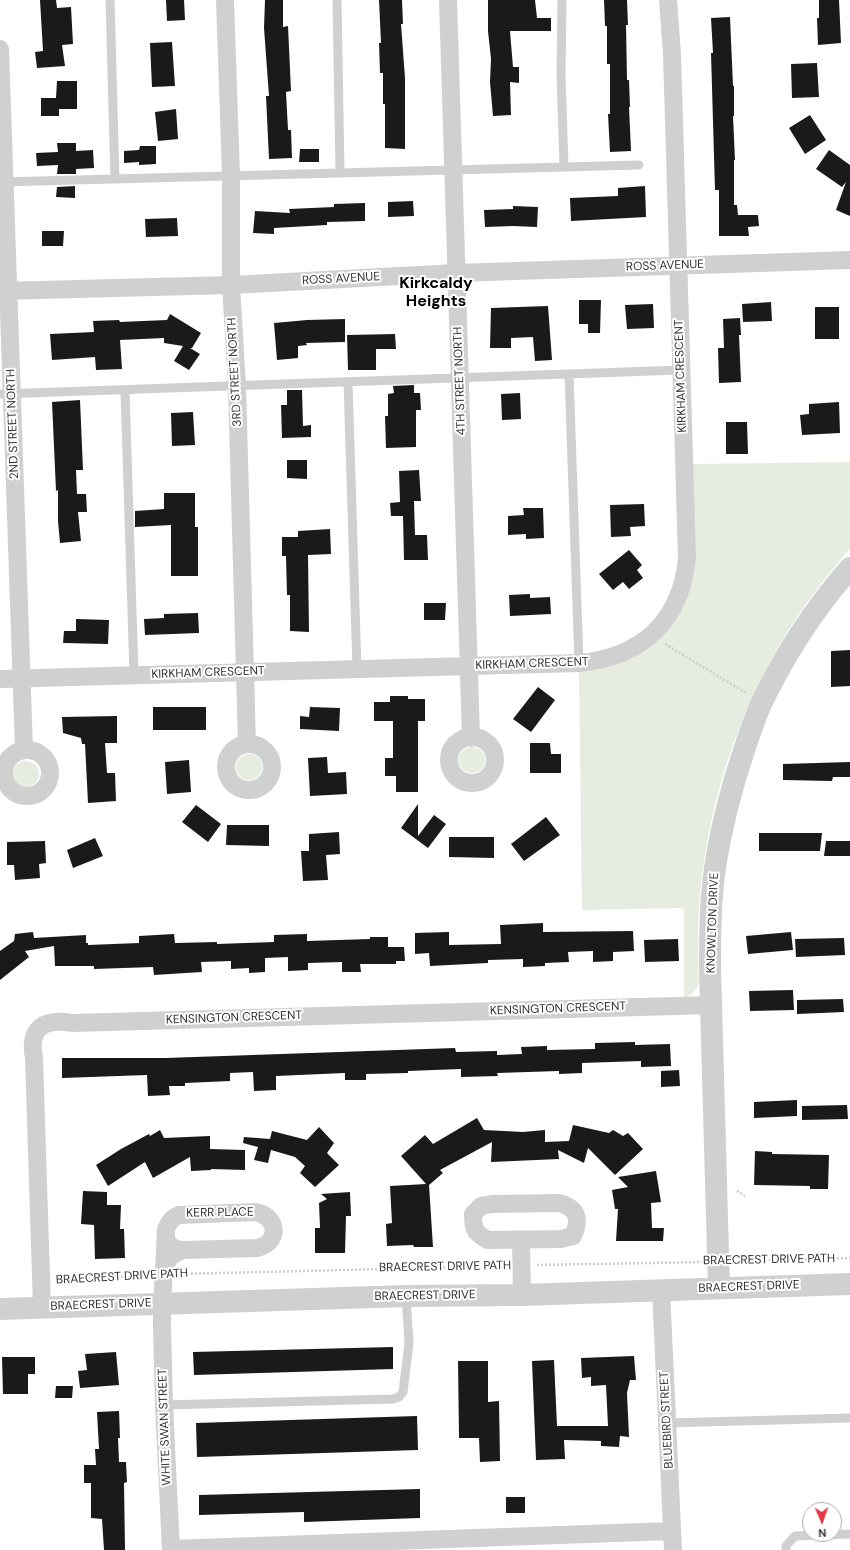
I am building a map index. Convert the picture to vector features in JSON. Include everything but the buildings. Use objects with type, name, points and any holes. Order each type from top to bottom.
[{"type":"street","name":"3RD STREET NORTH","points":[[225,0],[231,175],[231,285],[237,386],[247,744]]},
{"type":"street","name":"4TH STREET NORTH","points":[[448,0],[471,738]]},
{"type":"street","name":"KIRKHAM CRESCENT","points":[[0,679],[579,663],[598,661],[615,656],[634,648],[651,635],[668,617],[680,595],[685,576],[687,558],[672,54],[668,0]]},
{"type":"street","name":"2ND STREET NORTH","points":[[0,50],[6,394],[22,678],[24,750]]},
{"type":"street","name":"ROSS AVENUE","points":[[4,291],[231,285],[456,273],[850,260]]},
{"type":"street","name":"KNOWLTON DRIVE","points":[[719,1288],[710,924],[715,863],[728,802],[745,746],[762,703],[779,668],[815,611],[850,568]]},
{"type":"street","name":"KENSINGTON CRESCENT","points":[[42,1307],[34,1058],[32,1049],[33,1039],[38,1030],[47,1023],[60,1021],[80,1023],[711,1005]]},
{"type":"street","points":[[558,1202],[569,1206],[576,1215],[577,1226],[573,1236],[561,1239],[521,1241],[488,1240],[478,1234],[473,1225],[473,1214],[481,1206],[492,1204],[558,1202]]},
{"type":"street","name":"KERR PLACE","points":[[162,1304],[166,1233],[169,1221],[173,1217],[186,1214],[255,1212],[262,1213],[267,1216],[273,1224],[272,1237],[268,1243],[261,1247],[180,1250],[170,1244],[166,1233]]},
{"type":"street","points":[[521,1241],[522,1295]]},
{"type":"street","name":"KERR PLACE","points":[[164,1271],[170,1257],[178,1252],[186,1250]]},
{"type":"street","name":"BRAECREST DRIVE","points":[[0,1308],[406,1296],[522,1295],[850,1284]]},
{"type":"street","name":"BLUEBIRD STREET","points":[[661,1290],[673,1550]]},
{"type":"street","name":"WHITE SWAN STREET","points":[[162,1304],[164,1405],[171,1549]]},
{"type":"street","points":[[171,1549],[672,1531]]},
{"type":"lane","points":[[110,0],[116,179]]},
{"type":"lane","points":[[337,0],[340,172]]},
{"type":"lane","points":[[562,0],[561,75],[564,167]]},
{"type":"lane","points":[[3,182],[454,169],[639,166]]},
{"type":"lane","points":[[6,394],[681,370]]},
{"type":"lane","points":[[569,374],[579,663]]},
{"type":"lane","points":[[348,382],[357,669]]},
{"type":"lane","points":[[125,390],[134,675]]},
{"type":"lane","points":[[164,1405],[392,1399],[399,1397],[403,1392],[409,1343],[406,1296]]},
{"type":"lane","points":[[667,1423],[850,1418]]},
{"type":"lane","points":[[786,1550],[786,1546],[795,1536],[850,1534]]},
{"type":"path","points":[[651,635],[762,703]]},
{"type":"path","points":[[737,1191],[745,1196]]},
{"type":"path","name":"BRAECREST DRIVE PATH","points":[[41,1282],[164,1271],[850,1258]]},
{"type":"shaded area","points":[[850,462],[850,549],[819,586],[767,667],[747,710],[730,755],[716,800],[706,847],[700,895],[698,917],[699,983],[693,992],[684,997],[684,910],[681,908],[582,910],[579,671],[614,665],[629,659],[685,603],[693,579],[695,564],[693,464]]},
{"type":"shaded area","points":[[472,747],[482,750],[485,760],[482,770],[472,773],[462,770],[459,760],[462,750]]},
{"type":"shaded area","points":[[249,754],[258,758],[262,767],[258,776],[249,780],[240,776],[236,767],[240,758]]},
{"type":"shaded area","points":[[26,761],[35,765],[39,774],[35,783],[26,787],[17,783],[13,774],[17,765]]},
{"type":"district","name":"Kirkcaldy Heights","points":[[436,293]]}]
